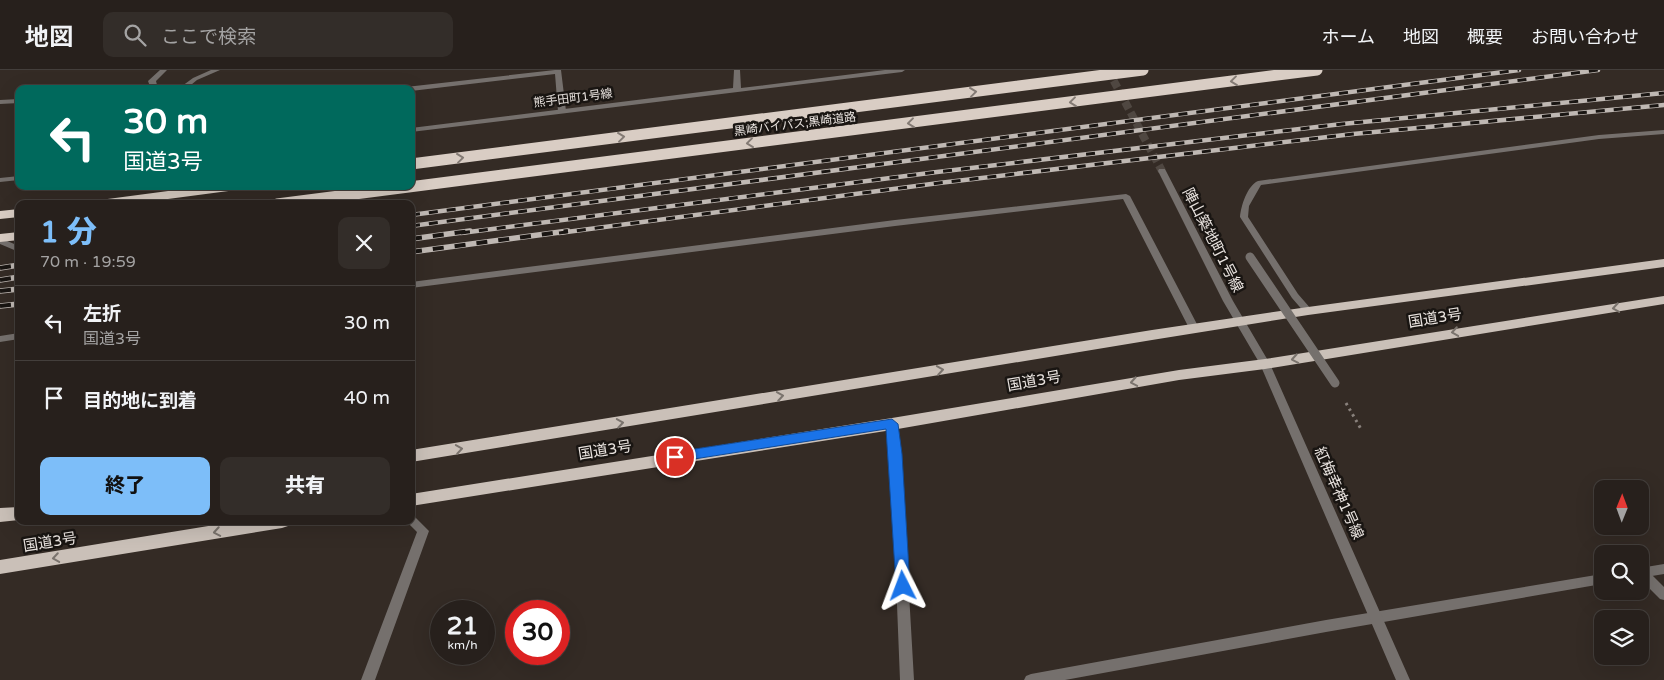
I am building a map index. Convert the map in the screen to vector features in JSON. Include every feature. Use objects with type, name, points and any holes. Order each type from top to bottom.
[{"type":"highway","name":"黒崎バイパス;黒崎道路","points":[[415,163],[1143,70]]},
{"type":"highway","name":"黒崎バイパス;黒崎道路","points":[[415,186],[1317,70]]},
{"type":"highway","points":[[130,200],[206,190]]},
{"type":"highway","name":"黒崎バイパス;黒崎道路","points":[[308,200],[386,190]]},
{"type":"highway","points":[[0,215],[15,213]]},
{"type":"highway","points":[[0,239],[15,237]]},
{"type":"highway","name":"国道3号","points":[[415,455],[1239,321],[1664,264]]},
{"type":"highway","name":"国道3号","points":[[415,499],[892,424],[1179,375],[1265,364],[1664,300]]},
{"type":"highway","points":[[0,516],[15,514]]},
{"type":"highway","name":"国道3号","points":[[0,567],[257,525]]},
{"type":"street","points":[[153,85],[152,80],[164,70]]},
{"type":"street","points":[[187,85],[217,70]]},
{"type":"street","points":[[737,70],[737,89]]},
{"type":"street","name":"熊手田町1号線","points":[[415,129],[902,70]]},
{"type":"street","points":[[415,88],[558,71],[562,111]]},
{"type":"street","points":[[0,102],[15,101]]},
{"type":"street","points":[[1308,311],[1244,217],[1245,206],[1258,182],[1599,137],[1664,132]]},
{"type":"street","name":"陣山築地町1号線","points":[[1162,171],[1239,321]]},
{"type":"street","points":[[0,180],[15,178]]},
{"type":"street","points":[[415,284],[895,223],[1126,196],[1194,328]]},
{"type":"street","points":[[0,239],[15,247]]},
{"type":"street","points":[[1250,257],[1335,383]]},
{"type":"street","name":"紅梅幸神1号線","points":[[1239,321],[1265,364],[1403,680]]},
{"type":"street","points":[[0,339],[15,337]]},
{"type":"street","points":[[892,424],[896,454],[907,680]]},
{"type":"street","points":[[368,680],[423,531],[415,524]]},
{"type":"street","points":[[1649,572],[1664,569]]},
{"type":"street","points":[[1031,680],[1326,626],[1377,619],[1594,580]]},
{"type":"street","points":[[1649,581],[1664,595]]},
{"type":"tunnel","points":[[1108,70],[1162,171]]},
{"type":"railway","points":[[415,214],[1519,70]]},
{"type":"railway","points":[[415,225],[1598,70]]},
{"type":"railway","points":[[461,233],[937,172],[1342,124],[1664,93]]},
{"type":"railway","points":[[559,233],[939,183],[1353,134],[1664,105]]},
{"type":"railway","points":[[415,238],[470,231]]},
{"type":"railway","points":[[415,251],[568,231]]},
{"type":"railway","points":[[0,268],[15,266]]},
{"type":"railway","points":[[0,280],[15,278]]},
{"type":"railway","points":[[0,291],[15,289]]},
{"type":"railway","points":[[0,306],[15,304]]},
{"type":"route","points":[[675,457],[892,424],[896,454],[903,586]]}]
